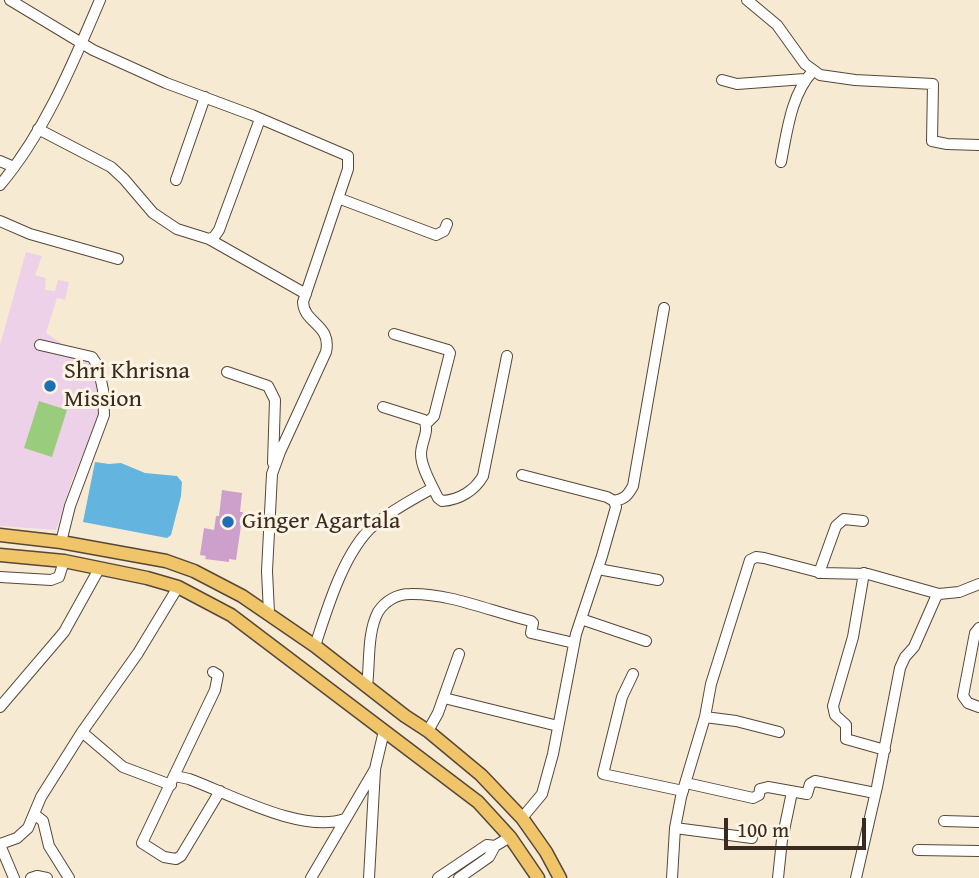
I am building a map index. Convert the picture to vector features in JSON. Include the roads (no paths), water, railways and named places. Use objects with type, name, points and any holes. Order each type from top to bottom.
[{"type":"main road","points":[[0,535],[61,542],[175,565],[218,583],[269,613],[405,716],[428,730],[481,775],[522,818],[560,878]]},
{"type":"main road","points":[[0,555],[64,561],[147,578],[178,587],[231,615],[478,802],[510,837],[538,878]]},
{"type":"street","points":[[10,0],[82,44],[166,83],[348,156],[348,169],[303,302],[303,310],[319,324],[328,342],[326,352],[272,474]]},
{"type":"street","points":[[0,185],[38,130],[82,44],[100,0]]},
{"type":"street","points":[[747,0],[777,25],[813,71],[820,75],[855,80],[933,84],[932,141],[979,145]]},
{"type":"street","points":[[781,162],[791,116],[805,79],[813,71]]},
{"type":"street","points":[[722,80],[737,84],[805,79]]},
{"type":"street","points":[[176,180],[205,97]]},
{"type":"street","points":[[209,239],[219,230],[260,119]]},
{"type":"street","points":[[38,130],[111,167],[153,212],[177,229],[209,239],[306,294]]},
{"type":"street","points":[[0,161],[14,167]]},
{"type":"street","points":[[338,198],[436,235],[444,231],[447,224]]},
{"type":"street","points":[[0,221],[30,234],[118,259]]},
{"type":"street","points":[[522,474],[614,501],[622,500],[629,494],[633,486],[664,307]]},
{"type":"street","points":[[394,334],[448,350],[450,353],[434,416],[426,424],[421,457],[438,498],[446,501],[475,489],[483,476],[507,356]]},
{"type":"street","points":[[40,345],[96,361],[104,400],[104,415],[70,506],[61,542]]},
{"type":"street","points":[[227,372],[268,386],[273,391],[275,400],[267,571],[269,613]]},
{"type":"street","points":[[383,407],[424,420],[426,424]]},
{"type":"street","points":[[315,646],[332,596],[359,542],[372,527],[433,488]]},
{"type":"street","points":[[522,818],[542,794],[574,643],[616,507],[614,501]]},
{"type":"street","points":[[819,573],[836,526],[844,519],[863,522]]},
{"type":"street","points":[[673,878],[675,828],[715,671],[750,560],[756,557],[764,558],[819,573],[864,573],[939,594],[959,592],[979,584]]},
{"type":"street","points":[[0,577],[51,580],[59,577],[64,561]]},
{"type":"street","points":[[0,707],[64,632],[99,569]]},
{"type":"street","points":[[598,569],[658,580]]},
{"type":"street","points":[[864,573],[853,637],[840,677],[834,711],[846,725],[846,739],[885,750]]},
{"type":"street","points":[[14,878],[0,844],[17,838],[28,828],[41,797],[138,653],[178,587]]},
{"type":"street","points":[[368,687],[370,647],[377,614],[385,602],[398,596],[410,594],[438,598],[531,621],[531,633],[574,643]]},
{"type":"street","points":[[856,878],[876,793],[900,668],[905,657],[915,647],[933,602],[939,594]]},
{"type":"street","points":[[581,619],[646,641]]},
{"type":"street","points":[[979,628],[975,633],[963,696],[968,703],[979,707]]},
{"type":"street","points":[[428,730],[438,713],[459,654]]},
{"type":"street","points":[[214,672],[219,681],[142,842],[172,859],[181,856],[220,791]]},
{"type":"street","points":[[633,674],[622,697],[603,774],[753,798],[759,795],[761,789],[768,787],[807,793],[815,781],[876,793]]},
{"type":"street","points":[[444,698],[558,726]]},
{"type":"street","points":[[705,717],[736,721],[779,732]]},
{"type":"street","points":[[369,878],[375,769],[384,731]]},
{"type":"street","points":[[82,733],[123,767],[220,791],[293,818],[330,821],[345,818]]},
{"type":"street","points":[[311,878],[375,769]]},
{"type":"street","points":[[778,878],[792,792]]},
{"type":"street","points":[[34,814],[43,821],[49,846],[69,878]]},
{"type":"street","points":[[944,821],[979,822]]},
{"type":"street","points":[[675,828],[752,838]]},
{"type":"street","points":[[459,878],[489,857],[495,846],[510,837]]},
{"type":"street","points":[[438,878],[487,845],[495,846]]},
{"type":"street","points":[[918,849],[979,851]]},
{"type":"street","points":[[31,878],[47,878]]},
{"type":"water","points":[[95,462],[121,463],[145,473],[177,476],[182,482],[181,496],[171,535],[167,538],[83,522]]},
{"type":"place","name":"Shri Khrisna Mission","points":[[50,386]]},
{"type":"place","name":"Ginger Agartala","points":[[228,522]]}]
